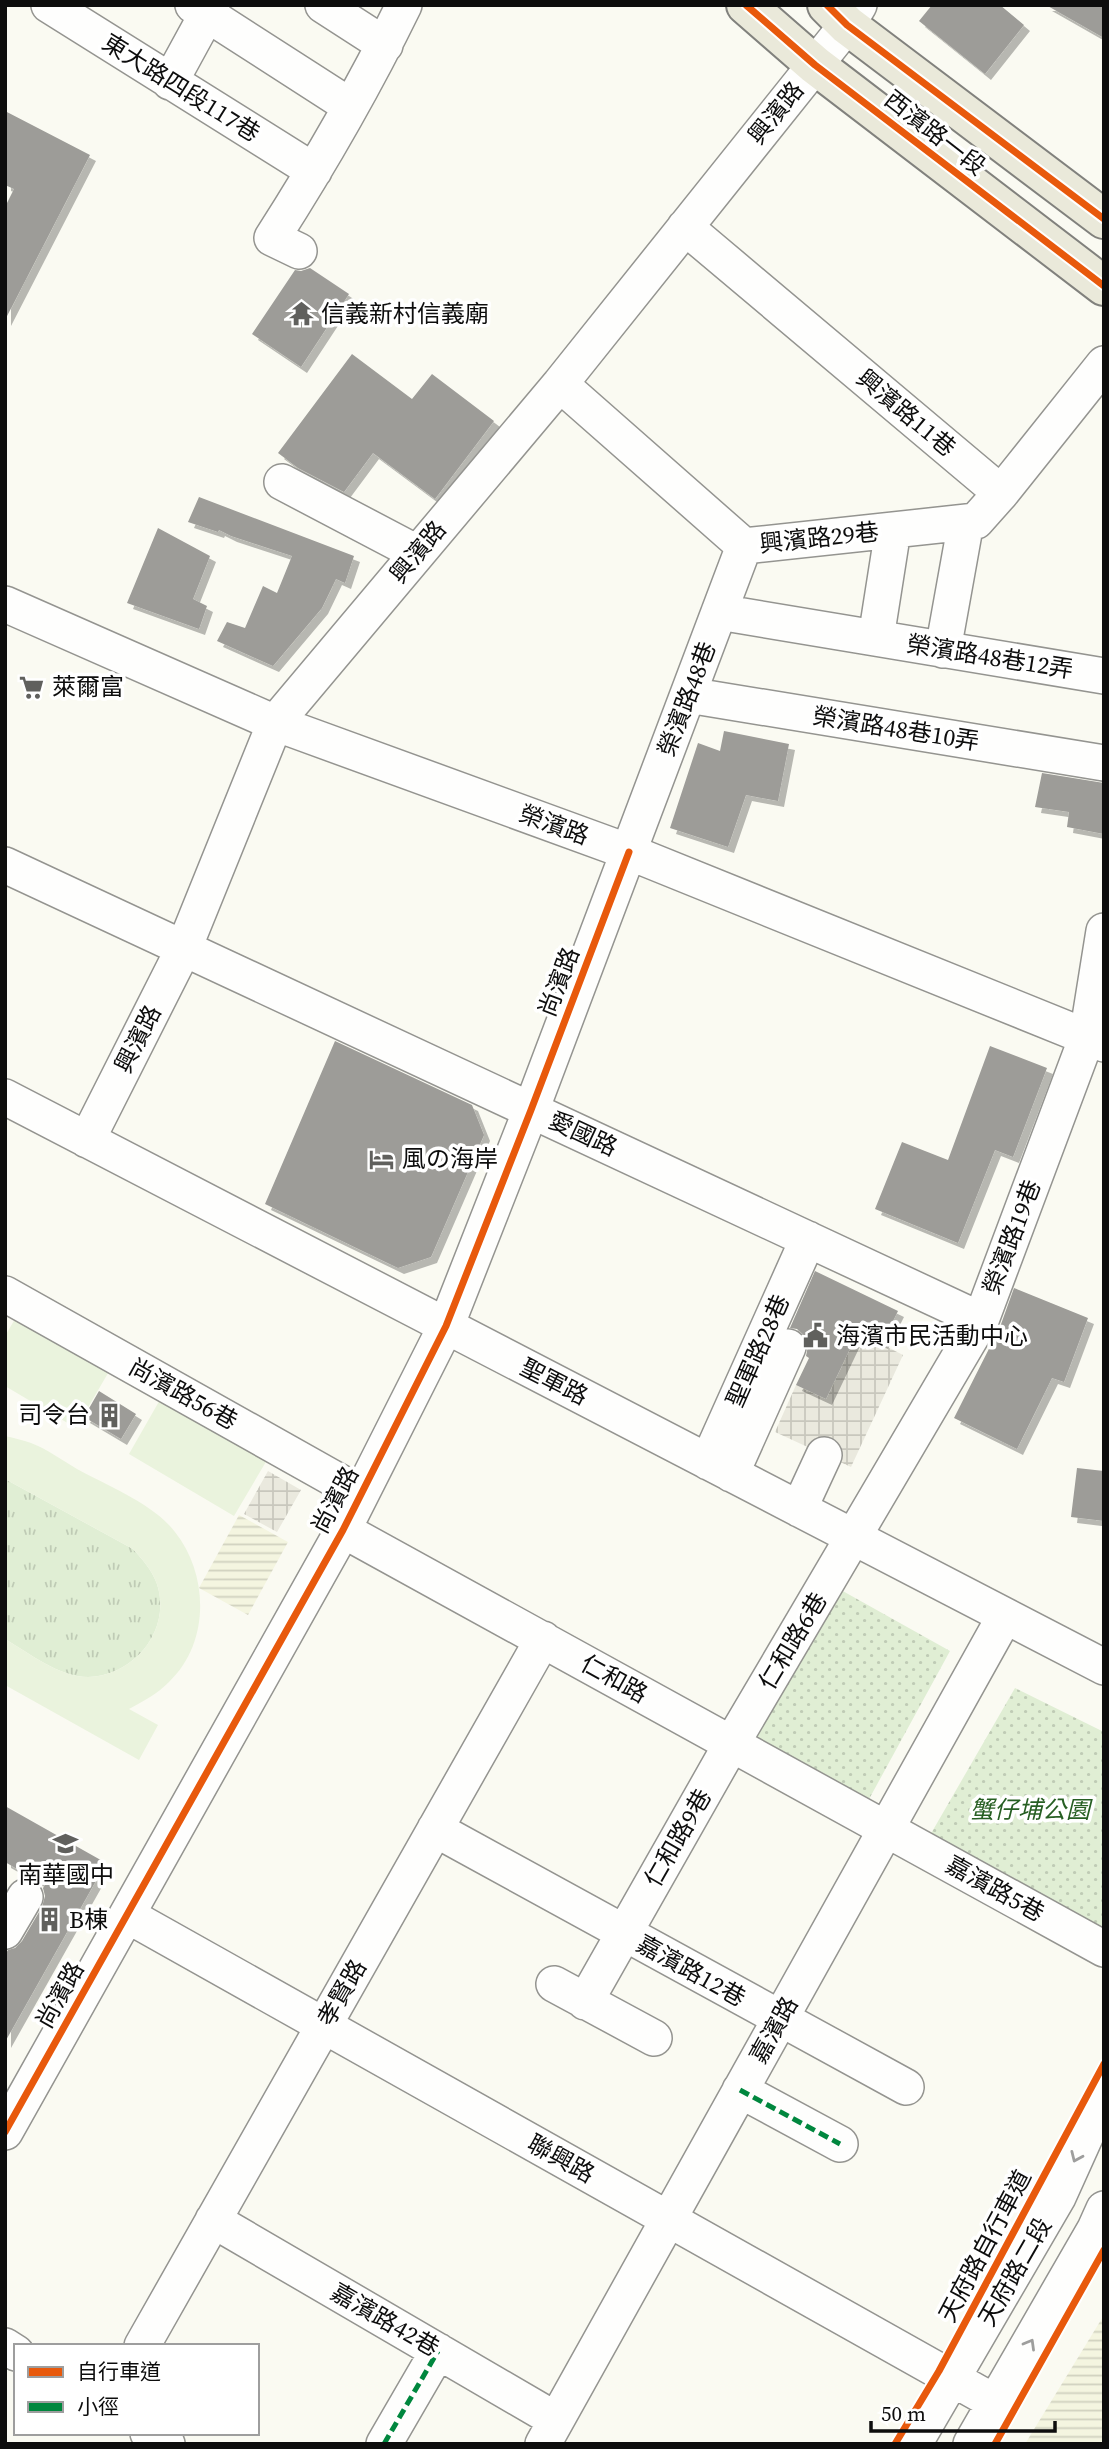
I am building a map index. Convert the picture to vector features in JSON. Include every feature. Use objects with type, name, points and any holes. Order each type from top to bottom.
[{"type":"main road","name":"西濱路一段","points":[[746,5],[815,65],[1104,286]]},
{"type":"main road","name":"西濱路一段","points":[[844,12],[1104,219]]},
{"type":"street","name":"東大路四段117巷","points":[[49,5],[314,172]]},
{"type":"street","points":[[323,5],[385,45]]},
{"type":"street","points":[[299,251],[272,238],[314,172],[385,45],[404,5]]},
{"type":"street","points":[[170,82],[204,8],[350,106]]},
{"type":"street","name":"興濱路","points":[[87,1140],[184,948],[275,723],[560,384],[815,65],[844,12]]},
{"type":"street","name":"興濱路11巷","points":[[685,227],[1001,493]]},
{"type":"street","points":[[943,649],[966,522],[975,521],[1001,493],[1104,363]]},
{"type":"street","name":"興濱路29巷","points":[[560,384],[744,547],[966,522]]},
{"type":"street","points":[[282,482],[417,553]]},
{"type":"street","name":"榮濱路48巷12弄","points":[[876,638],[893,530]]},
{"type":"street","name":"榮濱路48巷","points":[[629,852],[744,547]]},
{"type":"street","name":"榮濱路","points":[[5,604],[275,723],[629,852],[1095,1040]]},
{"type":"street","name":"榮濱路48巷12弄","points":[[719,612],[1104,676]]},
{"type":"street","name":"榮濱路48巷10弄","points":[[688,695],[1104,763]]},
{"type":"street","name":"尚濱路","points":[[5,2132],[342,1530],[446,1326],[629,852]]},
{"type":"street","name":"愛國路","points":[[5,865],[981,1320]]},
{"type":"street","name":"榮濱路19巷","points":[[855,1538],[981,1320],[1095,1040],[1104,930]]},
{"type":"street","name":"聖軍路","points":[[5,1097],[1104,1667]]},
{"type":"street","name":"聖軍路28巷","points":[[719,1468],[808,1239]]},
{"type":"street","name":"尚濱路56巷","points":[[5,1294],[361,1494]]},
{"type":"street","points":[[719,1468],[788,1347]]},
{"type":"street","points":[[799,1510],[824,1455]]},
{"type":"street","name":"仁和路","points":[[342,1530],[886,1828]]},
{"type":"street","name":"仁和路6巷","points":[[732,1743],[855,1538]]},
{"type":"street","name":"嘉濱路","points":[[549,2432],[1005,1616]]},
{"type":"street","name":"孝賢路","points":[[143,2344],[543,1639]]},
{"type":"street","name":"仁和路9巷","points":[[624,1934],[732,1743]]},
{"type":"street","name":"嘉濱路5巷","points":[[886,1828],[1104,1950]]},
{"type":"street","name":"嘉濱路12巷","points":[[435,1829],[906,2087]]},
{"type":"street","points":[[5,1931],[25,1897]]},
{"type":"street","name":"聯興路","points":[[127,1915],[996,2403]]},
{"type":"street","name":"嘉濱路12巷","points":[[586,2002],[624,1934]]},
{"type":"street","points":[[554,1984],[654,2038]]},
{"type":"street","points":[[740,2090],[840,2144]]},
{"type":"street","name":"天府路二段","points":[[914,2444],[1058,2197],[1104,2095]]},
{"type":"street","name":"天府路二段","points":[[971,2444],[1104,2209]]},
{"type":"street","name":"嘉濱路42巷","points":[[213,2220],[438,2351],[549,2432]]},
{"type":"street","points":[[384,2444],[438,2351]]},
{"type":"street","points":[[151,2435],[167,2444]]},
{"type":"green space","points":[[18,1314],[111,1368],[76,1428],[5,1386],[5,1336]]},
{"type":"green space","points":[[161,1398],[267,1460],[234,1516],[129,1454]]},
{"type":"green space","points":[[5,1436],[43,1448],[130,1496],[155,1513],[175,1532],[194,1568],[200,1608],[198,1629],[192,1648],[169,1682],[155,1694],[129,1709],[158,1725],[139,1760],[5,1685],[5,1639],[45,1663],[77,1676],[105,1675],[120,1669],[134,1659],[154,1633],[159,1618],[160,1601],[153,1574],[133,1549],[5,1479]]},
{"type":"green space","points":[[5,1479],[133,1549],[150,1570],[157,1584],[159,1618],[145,1647],[120,1669],[105,1675],[77,1676],[45,1663],[5,1639]]},
{"type":"green space","points":[[239,1515],[288,1542],[248,1615],[199,1588]]},
{"type":"green space","points":[[832,1585],[950,1651],[868,1801],[750,1735]]},
{"type":"green space","name":"蟹仔埔公園","points":[[1015,1688],[1104,1732],[1104,1937],[929,1837]]},
{"type":"green space","points":[[1104,2315],[1104,2444],[1025,2444]]},
{"type":"shaded area","points":[[858,1332],[903,1355],[851,1467],[775,1432],[796,1385],[826,1399]]},
{"type":"shaded area","points":[[268,1471],[301,1490],[277,1532],[244,1514]]},
{"type":"building","points":[[932,5],[1000,5],[1024,25],[985,74],[919,21]]},
{"type":"building","points":[[1046,5],[1104,5],[1104,38]]},
{"type":"building","points":[[5,111],[90,155],[5,320],[5,207],[14,189],[5,185]]},
{"type":"building","name":"信義新村信義廟","points":[[310,268],[349,294],[301,367],[252,334],[295,270]]},
{"type":"building","points":[[352,354],[412,399],[432,374],[494,421],[435,499],[373,453],[344,492],[298,468],[278,453]]},
{"type":"building","points":[[199,497],[354,556],[345,583],[336,579],[322,608],[273,666],[217,641],[227,622],[245,628],[263,586],[277,593],[292,556],[188,522]]},
{"type":"building","points":[[158,528],[210,556],[193,599],[207,606],[199,629],[127,603]]},
{"type":"building","points":[[724,731],[789,744],[778,801],[746,795],[728,847],[670,828],[698,743],[720,751]]},
{"type":"building","points":[[1042,773],[1104,783],[1104,834],[1067,827],[1069,812],[1035,807]]},
{"type":"building","points":[[335,1041],[472,1105],[484,1135],[431,1257],[398,1268],[265,1204]]},
{"type":"building","points":[[990,1046],[1047,1068],[1013,1157],[995,1150],[958,1243],[875,1209],[902,1142],[948,1160]]},
{"type":"building","name":"海濱市民活動中心","points":[[815,1271],[898,1311],[882,1343],[858,1332],[826,1399],[796,1385],[809,1358],[806,1356],[808,1346],[805,1336],[797,1329],[790,1328]]},
{"type":"building","points":[[1014,1288],[1088,1318],[1064,1382],[1052,1378],[1017,1449],[954,1418],[1000,1327]]},
{"type":"building","name":"司令台","points":[[99,1391],[136,1414],[121,1439],[84,1417]]},
{"type":"building","points":[[1077,1468],[1104,1471],[1104,1521],[1071,1517]]},
{"type":"building","name":"B棟","points":[[5,1806],[106,1863],[5,2042],[5,1955],[22,1941],[42,1907],[45,1885],[5,1862]]},
{"type":"marked path","points":[[740,2090],[840,2144]]},
{"type":"marked path","points":[[384,2444],[438,2351]]},
{"type":"cycle path","points":[[746,5],[815,65],[1104,286]]},
{"type":"cycle path","points":[[827,5],[847,25],[1104,219]]},
{"type":"cycle path","points":[[5,2132],[343,1530],[446,1326],[629,852]]},
{"type":"cycle path","name":"天府路自行車道","points":[[895,2444],[939,2371],[1104,2064]]},
{"type":"cycle path","points":[[995,2444],[1104,2250]]},
{"type":"place","name":"信義新村信義廟","points":[[301,314]]},
{"type":"place","name":"萊爾富","points":[[32,687]]},
{"type":"place","name":"風の海岸","points":[[382,1159]]},
{"type":"place","name":"海濱市民活動中心","points":[[816,1336]]},
{"type":"place","name":"司令台","points":[[110,1415]]},
{"type":"place","name":"南華國中","points":[[66,1844]]},
{"type":"place","name":"B棟","points":[[49,1920]]}]
